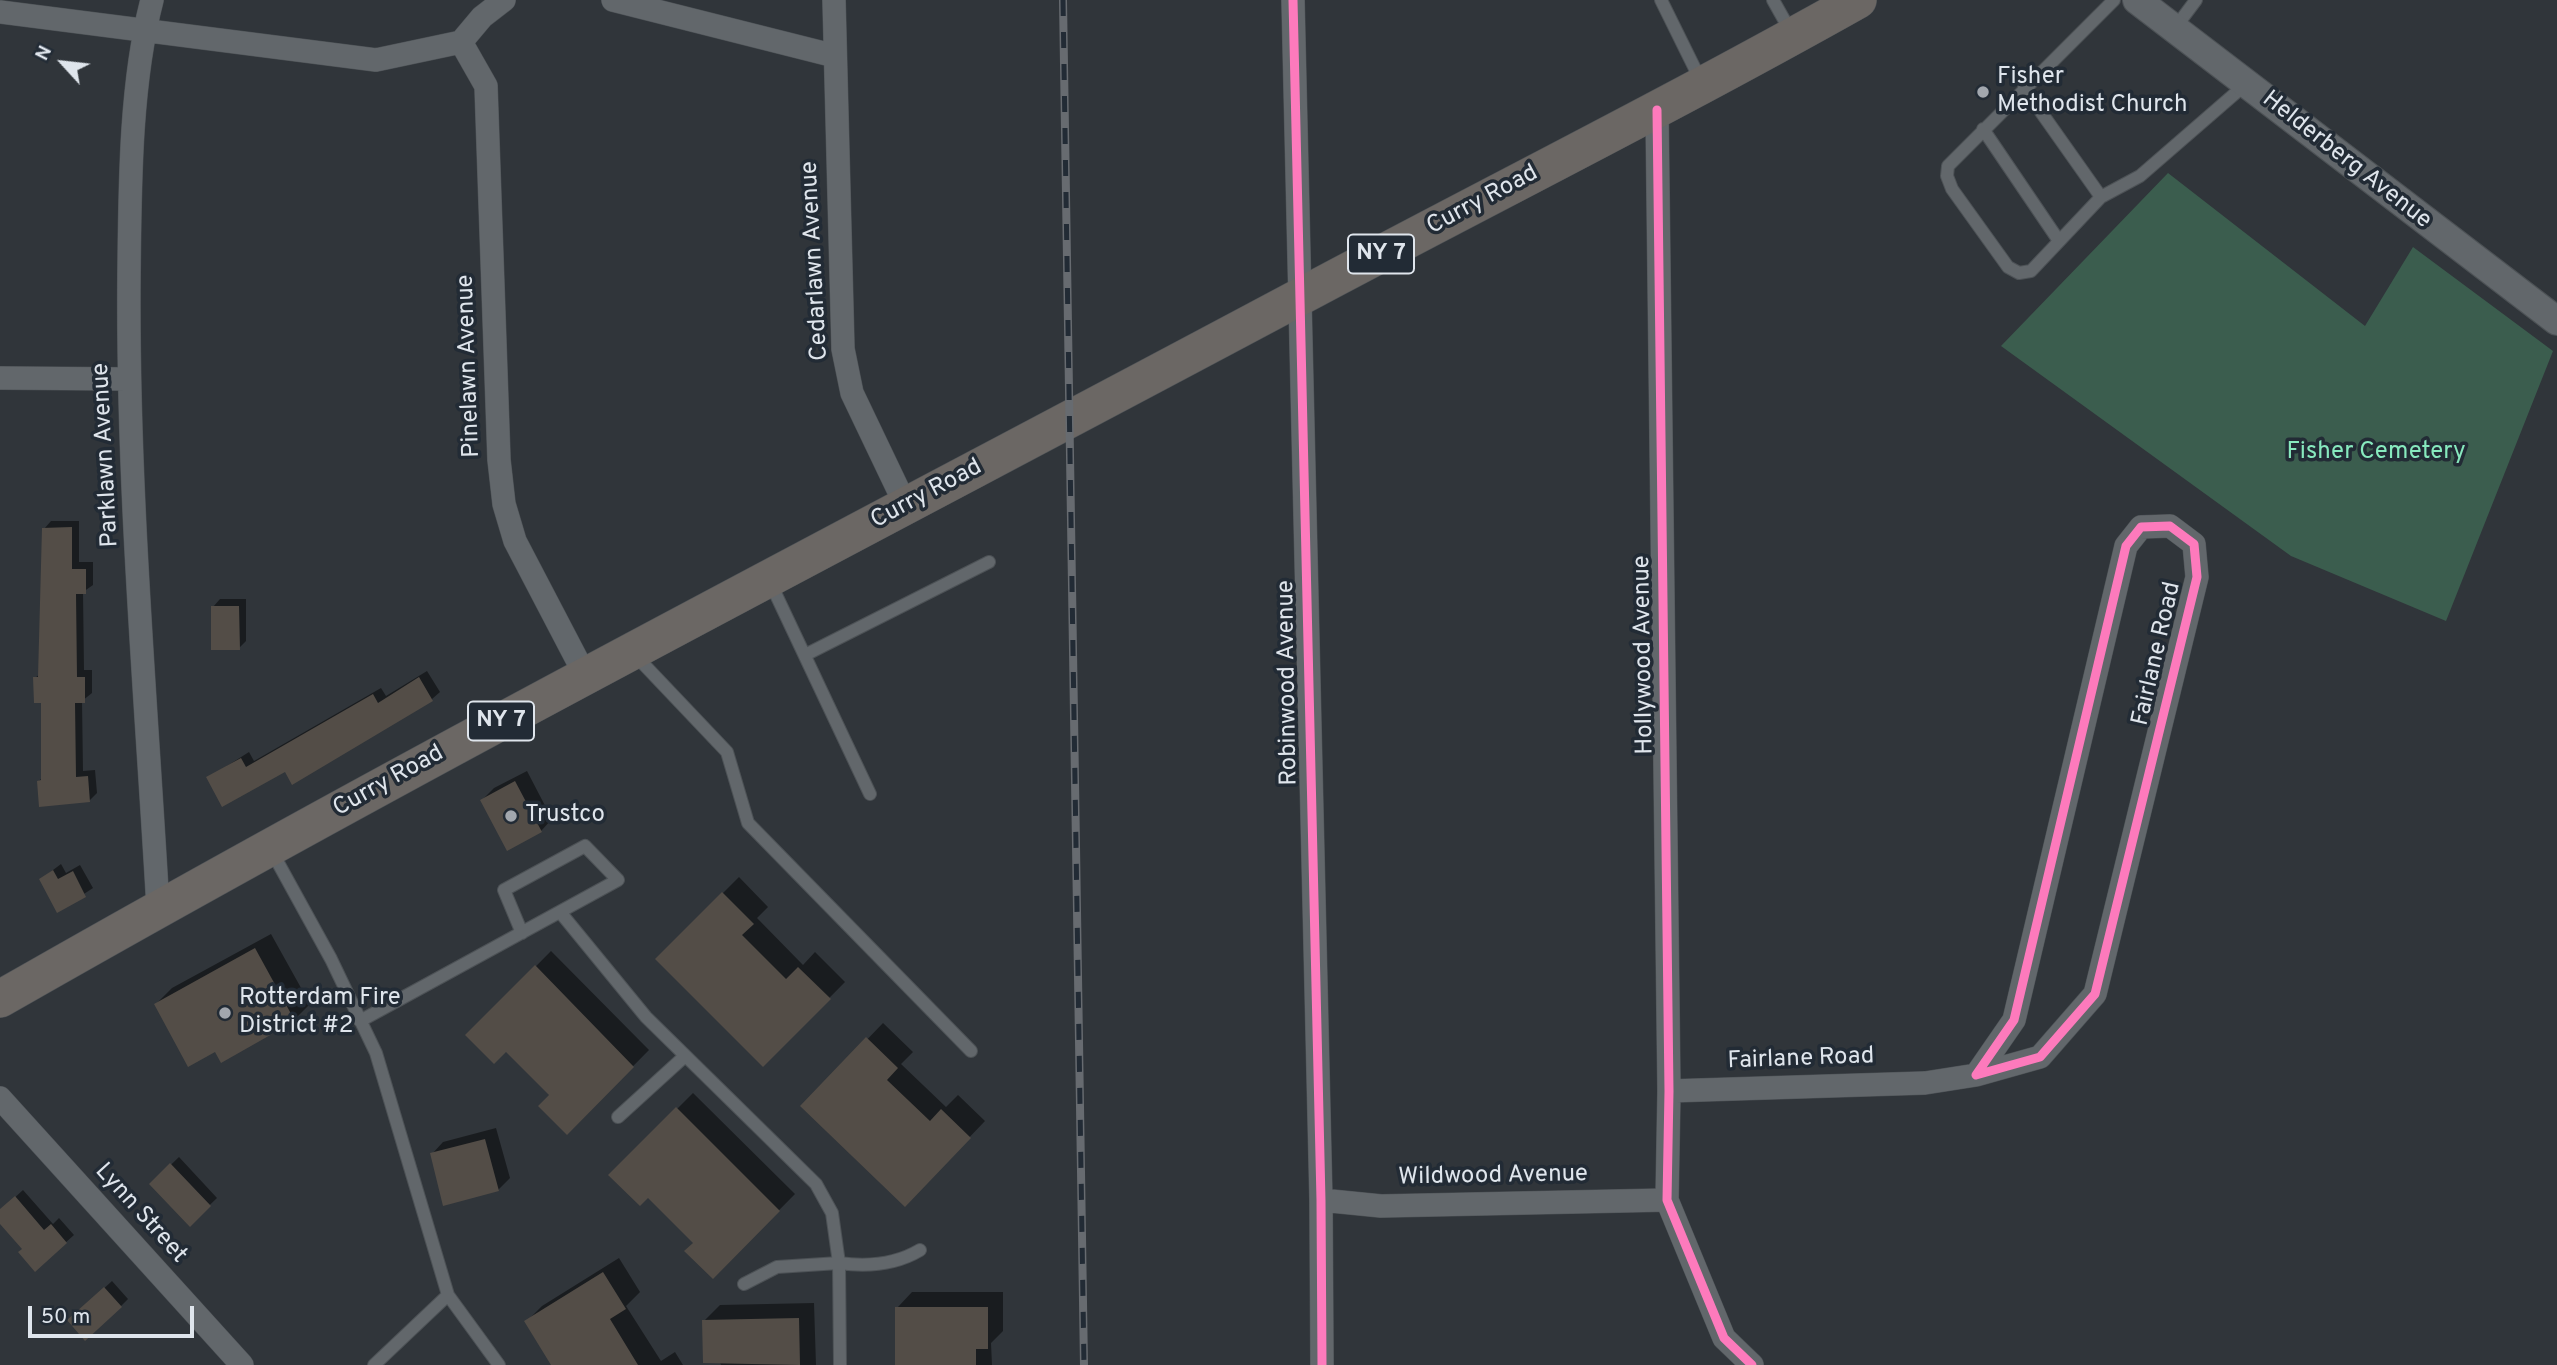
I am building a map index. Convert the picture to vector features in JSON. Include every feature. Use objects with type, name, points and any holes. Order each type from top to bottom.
[{"type":"main road","name":"Curry Road","points":[[0,999],[158,908],[630,650],[1657,110],[1852,1]]},
{"type":"street","name":"Parklawn Avenue","points":[[152,0],[144,28],[130,180],[128,379],[158,908]]},
{"type":"street","points":[[0,12],[144,28],[376,60],[461,42],[482,17],[504,0]]},
{"type":"street","points":[[613,0],[835,56]]},
{"type":"street","name":"Cedarlawn Avenue","points":[[834,0],[843,349],[852,393],[906,506]]},
{"type":"street","name":"Robinwood Avenue","points":[[1293,0],[1321,1200],[1322,1365]]},
{"type":"street","name":"Helderberg Avenue","points":[[2137,0],[2557,321]]},
{"type":"street","name":"Pinelawn Avenue","points":[[461,42],[486,86],[499,460],[504,504],[515,541],[585,675]]},
{"type":"street","name":"Hollywood Avenue","points":[[1657,110],[1669,1091],[1667,1199]]},
{"type":"street","points":[[0,378],[128,379]]},
{"type":"street","name":"Fairlane Road","points":[[1669,1091],[1925,1083],[1976,1075],[2040,1057],[2095,993],[2197,577],[2194,544],[2171,526],[2141,527],[2126,546],[2014,1020],[1976,1075]]},
{"type":"street","name":"Lynn Street","points":[[0,1098],[242,1365]]},
{"type":"street","points":[[1667,1199],[1724,1338],[1752,1365]]},
{"type":"street","name":"Wildwood Avenue","points":[[1321,1200],[1381,1206],[1667,1199]]},
{"type":"lane","points":[[1661,0],[1703,85]]},
{"type":"lane","points":[[1773,0],[1793,36]]},
{"type":"lane","points":[[2115,0],[1948,166],[1947,176],[1952,189],[2008,267],[2019,273],[2031,271],[2101,197],[2140,176],[2246,84]]},
{"type":"lane","points":[[2174,29],[2196,0]]},
{"type":"lane","points":[[2024,88],[2101,197]]},
{"type":"lane","points":[[1983,129],[2059,241]]},
{"type":"lane","points":[[805,655],[989,562]]},
{"type":"lane","points":[[768,578],[870,794]]},
{"type":"lane","points":[[630,650],[727,752],[748,823],[971,1051]]},
{"type":"lane","points":[[360,1021],[522,933],[618,880],[585,846],[504,890],[522,933]]},
{"type":"lane","points":[[270,848],[331,959],[376,1053],[449,1296],[499,1365]]},
{"type":"lane","points":[[560,912],[646,1017],[816,1184],[832,1213],[839,1263],[839,1365]]},
{"type":"lane","points":[[618,1117],[685,1056]]},
{"type":"lane","points":[[744,1284],[777,1267],[839,1263],[862,1266],[903,1261],[920,1250]]},
{"type":"lane","points":[[374,1365],[449,1296]]},
{"type":"green space","name":"Fisher Cemetery","points":[[2168,173],[2365,326],[2413,247],[2553,351],[2446,621],[2291,556],[2001,346]]},
{"type":"building","points":[[72,527],[72,569],[86,569],[86,594],[76,594],[77,677],[85,677],[85,703],[75,703],[76,777],[88,776],[90,802],[39,807],[37,781],[41,780],[41,703],[34,703],[33,677],[38,677],[42,528]]},
{"type":"building","points":[[211,606],[239,606],[240,650],[211,650]]},
{"type":"building","points":[[419,677],[433,701],[292,785],[285,772],[222,807],[206,777],[241,758],[246,767],[373,694],[378,703]]},
{"type":"building","name":"Trustco","points":[[515,781],[542,832],[507,851],[480,800]]},
{"type":"building","points":[[53,870],[58,879],[73,871],[86,897],[57,913],[39,879]]},
{"type":"building","points":[[722,892],[754,924],[742,935],[786,979],[798,967],[831,999],[763,1067],[655,959]]},
{"type":"building","name":"Rotterdam Fire District #2","points":[[255,948],[295,1021],[221,1063],[215,1052],[188,1067],[154,1004]]},
{"type":"building","points":[[535,965],[634,1067],[567,1135],[538,1106],[549,1095],[506,1052],[494,1064],[465,1035]]},
{"type":"building","points":[[866,1037],[898,1068],[887,1080],[930,1121],[941,1109],[971,1138],[905,1207],[800,1106]]},
{"type":"building","points":[[676,1107],[780,1211],[713,1279],[684,1251],[693,1243],[648,1198],[640,1206],[608,1175]]},
{"type":"building","points":[[485,1139],[499,1191],[443,1206],[430,1153]]},
{"type":"building","points":[[170,1163],[211,1206],[190,1227],[149,1184]]},
{"type":"building","points":[[15,1196],[44,1230],[51,1224],[67,1243],[35,1272],[18,1252],[22,1249],[0,1224],[0,1209]]},
{"type":"building","points":[[603,1272],[626,1309],[610,1319],[638,1365],[551,1365],[524,1321]]},
{"type":"building","points":[[104,1287],[122,1307],[85,1341],[67,1320]]},
{"type":"building","points":[[895,1307],[988,1307],[988,1349],[976,1349],[976,1365],[895,1365]]},
{"type":"building","points":[[799,1318],[800,1365],[703,1363],[702,1320]]},
{"type":"railway","points":[[1063,0],[1084,1365]]},
{"type":"cycle path","points":[[1293,0],[1321,1200],[1322,1365]]},
{"type":"cycle path","points":[[1657,110],[1669,1091],[1667,1200],[1724,1338],[1752,1365]]},
{"type":"cycle path","points":[[2170,526],[2194,544],[2197,577],[2095,994],[2040,1057],[1976,1075],[2014,1020],[2126,546],[2141,527],[2170,526]]},
{"type":"place","name":"Fisher Methodist Church","points":[[1983,92]]},
{"type":"place","name":"Trustco","points":[[511,816]]},
{"type":"place","name":"Rotterdam Fire District #2","points":[[225,1013]]}]
